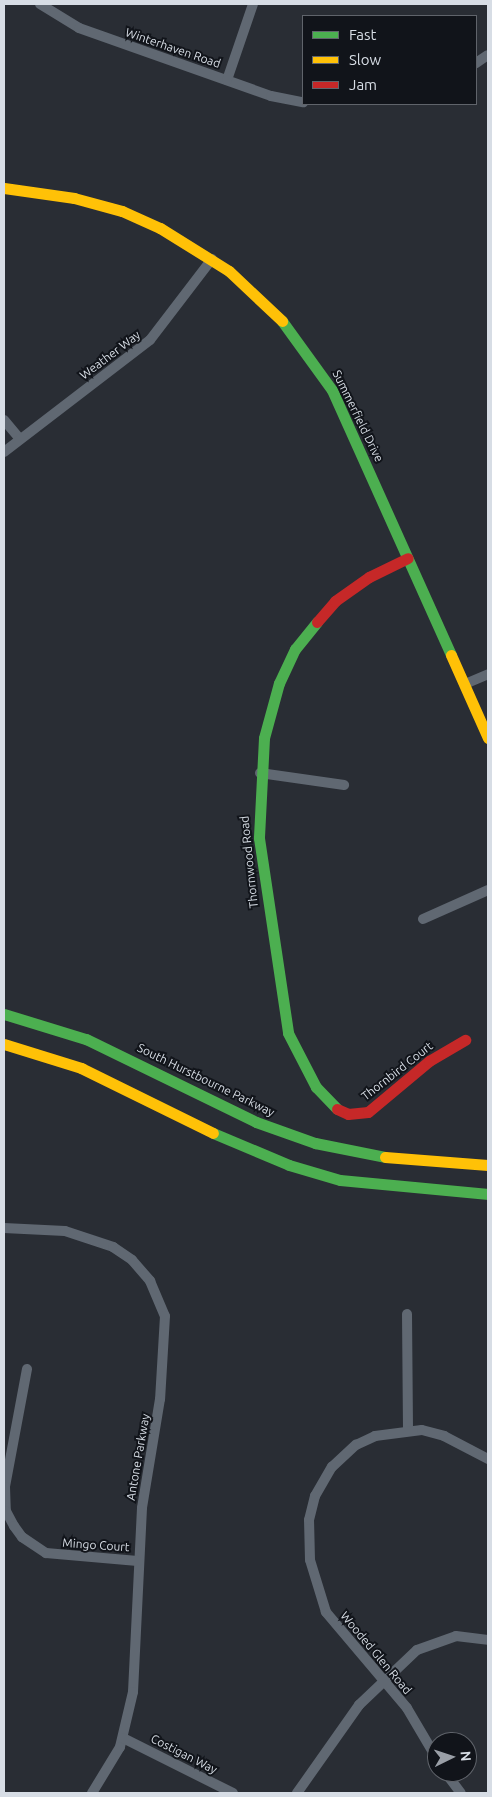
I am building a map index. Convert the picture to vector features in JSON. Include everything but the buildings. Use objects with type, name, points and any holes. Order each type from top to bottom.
[{"type":"street","name":"Winterhaven Road","points":[[40,4],[73,26],[271,96],[302,102]]},
{"type":"street","points":[[227,80],[253,4]]},
{"type":"street","points":[[477,62],[488,55]]},
{"type":"street","name":"Summerfield Drive","points":[[4,188],[74,198],[122,212],[212,259],[266,305],[309,354],[349,424],[488,738]]},
{"type":"street","name":"Weather Way","points":[[4,452],[150,340],[165,325],[212,259]]},
{"type":"street","points":[[4,420],[20,439]]},
{"type":"street","name":"Thornwood Road","points":[[306,1070],[288,1033],[280,999],[259,838],[260,773],[272,704],[295,649],[334,601],[369,577],[408,558]]},
{"type":"street","points":[[465,684],[488,674]]},
{"type":"street","points":[[260,773],[344,785]]},
{"type":"street","points":[[423,919],[488,890]]},
{"type":"street","name":"South Hurstbourne Parkway","points":[[4,1014],[86,1039],[256,1122],[315,1144],[366,1155],[488,1165]]},
{"type":"street","name":"Thornbird Court","points":[[306,1070],[332,1107],[355,1115],[372,1109],[429,1061],[465,1040]]},
{"type":"street","points":[[4,1044],[81,1068],[289,1166],[340,1180],[488,1194]]},
{"type":"street","name":"Antone Parkway","points":[[4,1228],[53,1229],[100,1241],[141,1269],[161,1303],[166,1342],[138,1561],[133,1692],[123,1738],[92,1793]]},
{"type":"street","points":[[407,1314],[408,1430]]},
{"type":"street","name":"Mingo Court","points":[[27,1369],[5,1487],[6,1510],[14,1526],[34,1546],[52,1554],[138,1561]]},
{"type":"street","name":"Wooded Glen Road","points":[[427,1742],[412,1716],[326,1612],[312,1574],[308,1532],[315,1496],[339,1458],[375,1436],[408,1430],[444,1436],[488,1459]]},
{"type":"street","points":[[296,1793],[336,1732],[383,1681],[417,1650],[437,1639],[467,1636],[488,1640]]},
{"type":"street","name":"Costigan Way","points":[[123,1738],[233,1793]]},
{"type":"street","points":[[453,1782],[461,1793]]},
{"type":"traffic: fast","points":[[282,321],[332,390],[451,655]]},
{"type":"traffic: fast","points":[[317,622],[295,649],[279,683],[264,738],[259,838],[288,1033],[316,1087],[337,1109]]},
{"type":"traffic: fast","points":[[4,1014],[86,1039],[256,1122],[315,1143],[385,1157]]},
{"type":"traffic: fast","points":[[213,1133],[289,1165],[340,1180],[488,1194]]},
{"type":"traffic: slow","points":[[4,188],[74,198],[122,211],[160,228],[229,271],[282,321]]},
{"type":"traffic: slow","points":[[451,655],[488,738]]},
{"type":"traffic: slow","points":[[4,1044],[81,1068],[213,1133]]},
{"type":"traffic: slow","points":[[385,1157],[488,1165]]},
{"type":"traffic: jam","points":[[317,622],[335,601],[369,577],[408,558]]},
{"type":"traffic: jam","points":[[337,1109],[348,1114],[368,1112],[429,1061],[465,1040]]}]
